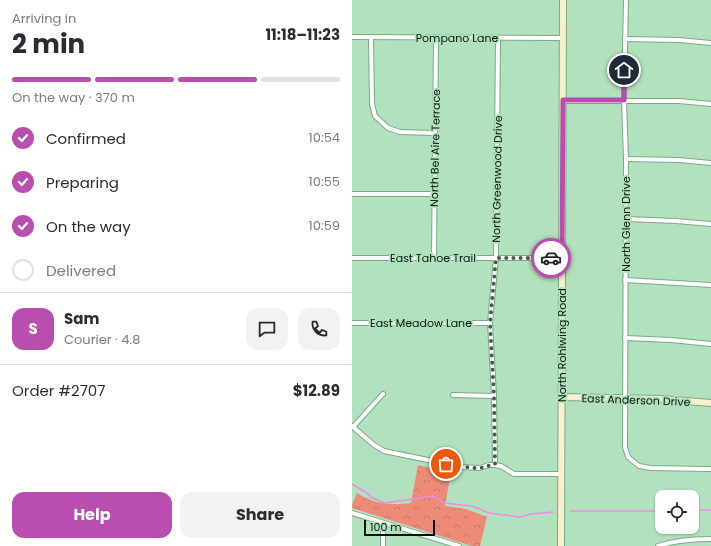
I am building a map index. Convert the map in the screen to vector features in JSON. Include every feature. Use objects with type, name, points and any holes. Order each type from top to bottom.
[{"type":"street","name":"North Rohlwing Road","points":[[561,546],[563,0]]},
{"type":"street","name":"North Glenn Drive","points":[[626,0],[624,100],[626,159],[625,447],[628,457],[639,466],[651,468],[711,469]]},
{"type":"street","name":"Pompano Lane","points":[[352,37],[563,38]]},
{"type":"street","points":[[371,37],[372,104],[375,116],[388,128],[400,132],[435,134]]},
{"type":"street","name":"North Bel Aire Terrace","points":[[434,258],[436,37]]},
{"type":"street","name":"North Greenwood Drive","points":[[495,464],[494,396],[490,323],[496,258],[498,38]]},
{"type":"street","points":[[625,39],[679,40],[711,43]]},
{"type":"street","points":[[563,100],[679,101],[711,104]]},
{"type":"street","points":[[626,159],[679,160],[711,163]]},
{"type":"street","points":[[352,194],[434,194]]},
{"type":"street","points":[[626,219],[711,224]]},
{"type":"street","name":"East Tahoe Trail","points":[[352,258],[562,258]]},
{"type":"street","points":[[625,280],[711,285]]},
{"type":"street","name":"East Meadow Lane","points":[[352,323],[490,323]]},
{"type":"street","points":[[625,338],[671,340],[711,344]]},
{"type":"street","points":[[383,394],[353,426],[374,445],[384,451],[462,467],[480,468],[495,464],[514,474],[561,474]]},
{"type":"street","points":[[452,395],[494,396]]},
{"type":"street","name":"East Anderson Drive","points":[[561,397],[662,399],[711,403]]},
{"type":"street","points":[[352,512],[458,546]]},
{"type":"street","points":[[383,523],[383,546]]},
{"type":"street","points":[[658,546],[672,541],[711,539]]},
{"type":"green space","points":[[418,465],[451,472],[445,506],[466,509],[487,517],[480,546],[472,546],[352,508],[357,493],[377,502],[396,504],[411,503]]},
{"type":"green space","points":[[469,517],[476,519],[471,535],[464,533]]},
{"type":"waterway","points":[[352,484],[370,495],[370,497],[385,503],[433,496],[444,503],[472,506],[489,513],[520,517],[531,514],[553,512]]},
{"type":"waterway","points":[[699,510],[711,510]]},
{"type":"waterway","points":[[571,511],[655,511]]},
{"type":"way so far","points":[[446,464],[480,468],[495,464],[494,396],[490,323],[496,258],[551,258]]},
{"type":"route","points":[[551,258],[562,258],[563,100],[624,100],[624,70]]}]
